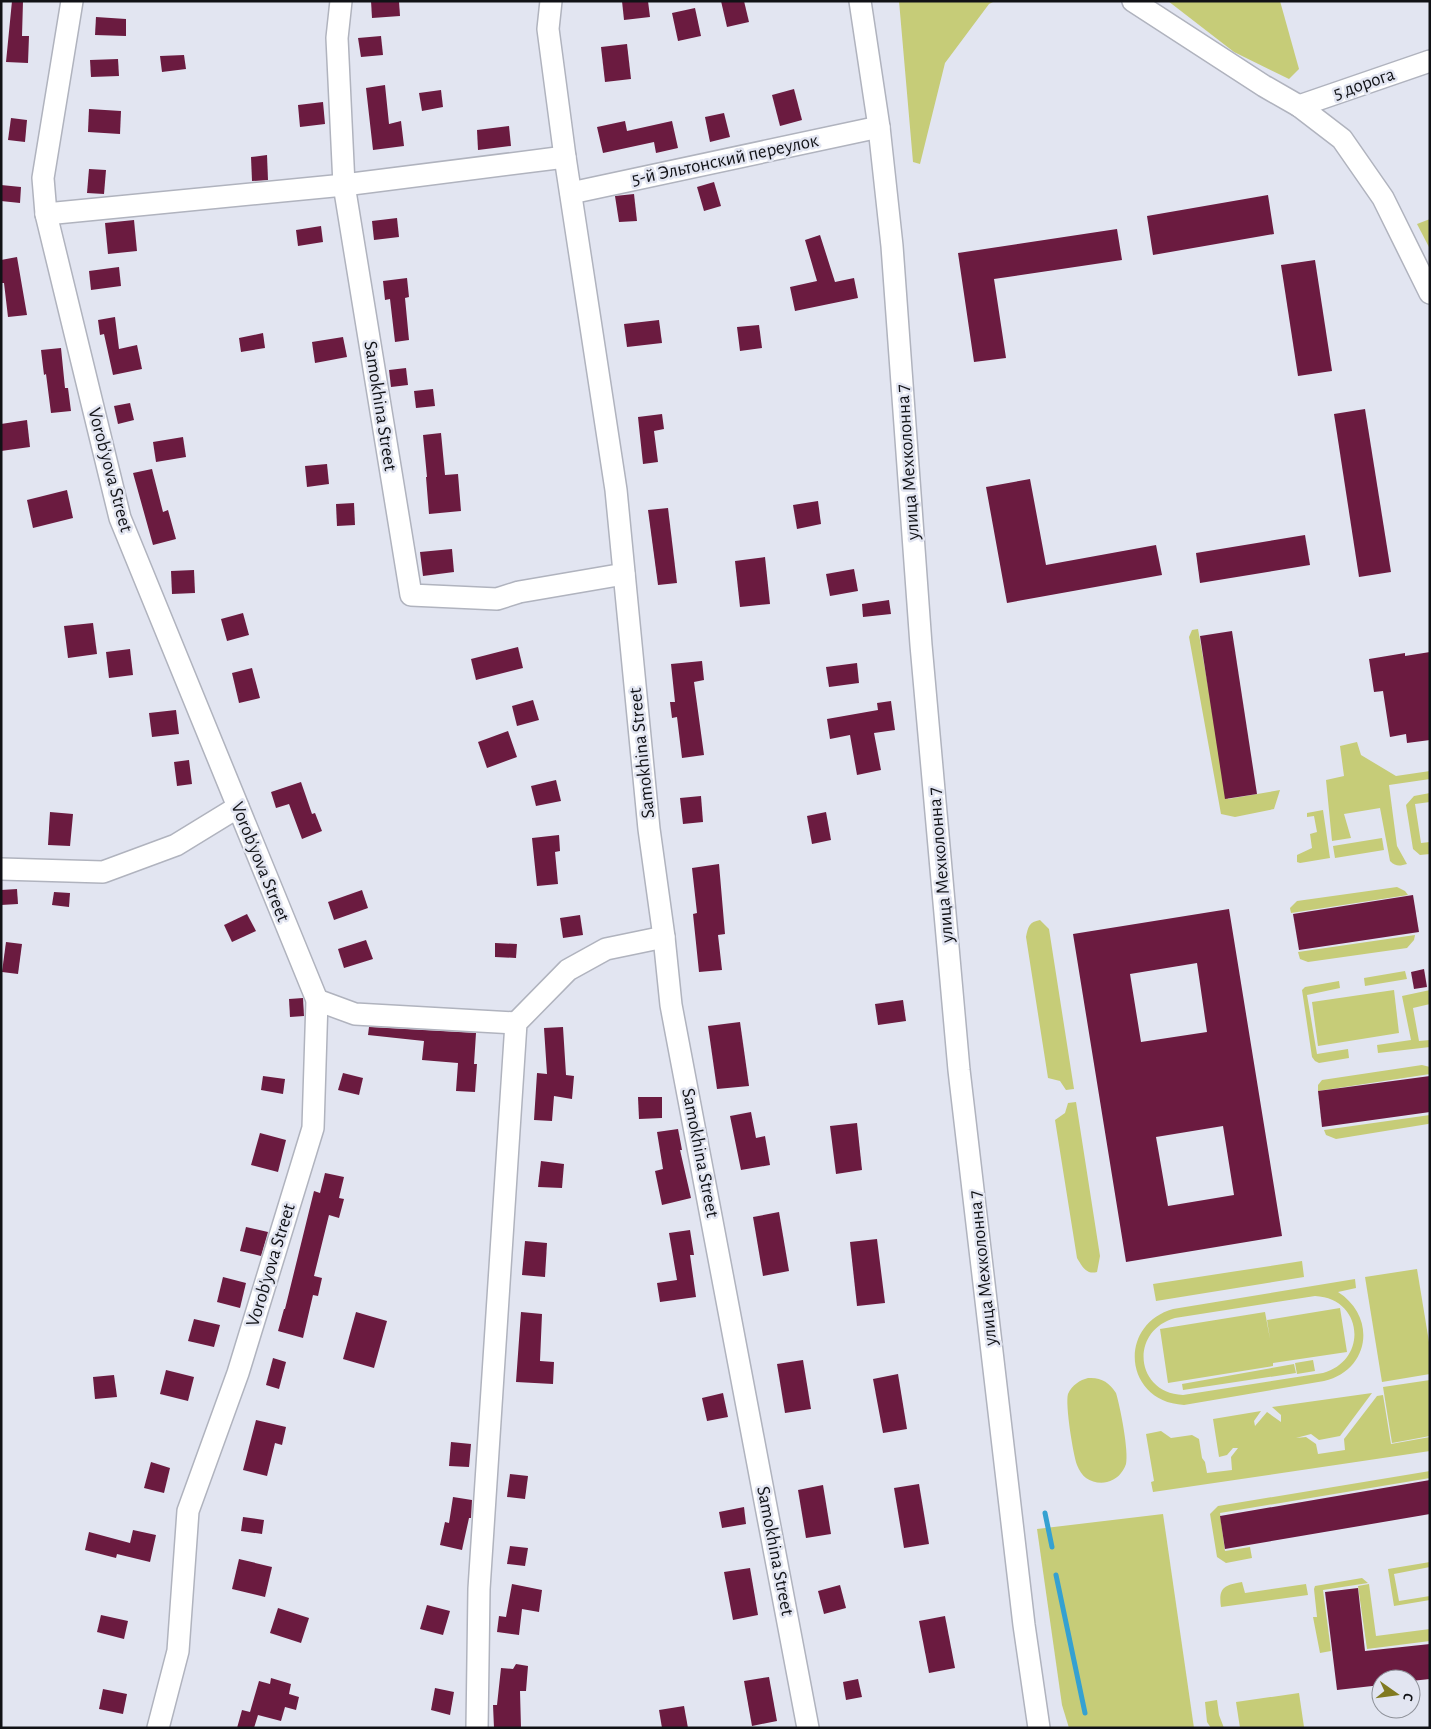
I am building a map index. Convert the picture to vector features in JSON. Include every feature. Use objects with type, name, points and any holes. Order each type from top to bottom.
[{"type":"street","name":"Vorob'yova Street","points":[[72,1],[43,178],[46,214],[120,518],[316,1000],[313,1128],[238,1373],[188,1511],[178,1651],[158,1728]]},
{"type":"street","name":"Samokhina Street","points":[[341,1],[337,38],[344,185],[411,595],[497,599],[519,592],[624,574]]},
{"type":"street","name":"Samokhina Street","points":[[551,1],[548,29],[565,157],[616,490],[650,829],[671,1005],[808,1728]]},
{"type":"street","name":"улица Мехколонна 7","points":[[860,1],[878,127],[892,246],[921,645],[959,1070],[1024,1625],[1039,1728]]},
{"type":"street","points":[[1133,1],[1264,86],[1299,106],[1342,139],[1383,198],[1430,293]]},
{"type":"street","name":"5 дорога","points":[[1299,106],[1430,61]]},
{"type":"street","name":"5-й Эльтонский переулок","points":[[571,193],[878,127]]},
{"type":"street","points":[[46,214],[344,185],[565,157]]},
{"type":"street","points":[[1,869],[103,872],[176,845],[238,807]]},
{"type":"street","points":[[477,1728],[479,1589],[516,1023],[568,970],[606,949],[664,937]]},
{"type":"street","points":[[316,1000],[355,1014],[516,1023]]},
{"type":"green space","points":[[899,1],[995,1],[989,4],[945,63],[920,164],[913,162]]},
{"type":"green space","points":[[1168,1],[1280,1],[1299,69],[1289,79],[1234,52]]},
{"type":"green space","points":[[1430,219],[1430,249],[1417,224]]},
{"type":"green space","points":[[1198,629],[1228,799],[1280,790],[1274,809],[1235,817],[1221,814],[1189,637],[1192,630]]},
{"type":"green space","points":[[1357,742],[1361,755],[1396,776],[1430,771],[1430,779],[1389,785],[1397,846],[1407,864],[1398,866],[1390,861],[1380,808],[1344,814],[1351,838],[1332,841],[1326,780],[1344,776],[1340,746]]},
{"type":"green space","points":[[1430,793],[1430,802],[1415,804],[1421,843],[1430,842],[1430,854],[1420,855],[1413,849],[1406,805],[1414,796]]},
{"type":"green space","points":[[1323,810],[1330,858],[1297,862],[1297,855],[1312,848],[1310,834],[1317,832],[1314,816],[1307,817],[1307,813]]},
{"type":"green space","points":[[1382,838],[1384,850],[1335,858],[1333,846]]},
{"type":"green space","points":[[1397,887],[1408,895],[1291,913],[1290,908],[1297,901]]},
{"type":"green space","points":[[1040,920],[1049,929],[1074,1089],[1066,1090],[1060,1081],[1048,1078],[1026,937],[1027,930],[1033,922]]},
{"type":"green space","points":[[1415,935],[1414,940],[1407,948],[1308,962],[1300,959],[1298,952]]},
{"type":"green space","points":[[1405,971],[1407,979],[1365,986],[1364,978]]},
{"type":"green space","points":[[1339,981],[1340,988],[1307,995],[1317,1054],[1348,1049],[1349,1058],[1319,1063],[1312,1057],[1302,990],[1305,987]]},
{"type":"green space","points":[[1394,990],[1399,1033],[1318,1046],[1312,1002]]},
{"type":"green space","points":[[1430,990],[1430,1004],[1413,1008],[1419,1041],[1430,1040],[1430,1047],[1378,1053],[1377,1045],[1411,1040],[1402,996]]},
{"type":"green space","points":[[1422,1065],[1430,1067],[1430,1074],[1318,1091],[1318,1085],[1322,1080]]},
{"type":"green space","points":[[1076,1102],[1100,1256],[1097,1272],[1093,1273],[1087,1271],[1077,1258],[1055,1120],[1065,1113],[1068,1103]]},
{"type":"green space","points":[[1430,1115],[1430,1123],[1428,1124],[1336,1139],[1326,1135],[1324,1130]]},
{"type":"green space","points":[[1302,1261],[1304,1277],[1156,1301],[1153,1284]]},
{"type":"green space","points":[[1417,1269],[1430,1348],[1430,1374],[1382,1382],[1365,1277]]},
{"type":"green space","points":[[1355,1279],[1356,1288],[1338,1292],[1359,1315],[1363,1328],[1363,1342],[1359,1355],[1351,1366],[1339,1375],[1324,1381],[1184,1405],[1164,1401],[1149,1391],[1139,1378],[1135,1362],[1136,1346],[1143,1330],[1155,1318],[1173,1309]],"holes":[[[1315,1296],[1331,1299],[1343,1307],[1351,1318],[1354,1330],[1353,1343],[1348,1356],[1338,1366],[1323,1373],[1183,1395],[1167,1392],[1155,1384],[1147,1373],[1144,1361],[1145,1348],[1150,1335],[1160,1325],[1175,1318]]]},
{"type":"green space","points":[[1340,1308],[1347,1352],[1273,1363],[1273,1366],[1168,1383],[1160,1329],[1265,1312],[1270,1339],[1267,1320]]},
{"type":"green space","points":[[1313,1360],[1315,1371],[1297,1374],[1295,1363]]},
{"type":"green space","points":[[1294,1364],[1296,1373],[1183,1390],[1182,1384]]},
{"type":"green space","points":[[1088,1378],[1101,1379],[1116,1393],[1124,1428],[1126,1464],[1119,1476],[1104,1483],[1091,1481],[1082,1474],[1075,1459],[1072,1440],[1068,1394],[1076,1383]]},
{"type":"green space","points":[[1430,1380],[1430,1436],[1392,1443],[1383,1387]]},
{"type":"green space","points":[[1372,1393],[1340,1436],[1319,1440],[1311,1434],[1296,1438],[1306,1437],[1316,1444],[1318,1454],[1345,1450],[1344,1439],[1377,1396],[1383,1395],[1391,1444],[1430,1437],[1430,1451],[1153,1492],[1151,1482],[1154,1481],[1146,1434],[1161,1431],[1171,1438],[1192,1435],[1199,1439],[1207,1473],[1232,1470],[1231,1457],[1238,1448],[1233,1448],[1227,1455],[1219,1457],[1213,1419],[1261,1411],[1254,1421],[1255,1426],[1267,1412],[1281,1422],[1281,1415],[1272,1407]]},
{"type":"green space","points":[[1430,1471],[1430,1478],[1220,1513],[1225,1551],[1250,1547],[1252,1558],[1226,1563],[1217,1557],[1210,1514],[1218,1506]]},
{"type":"green space","points":[[1163,1514],[1194,1728],[1069,1728],[1062,1705],[1037,1529]]},
{"type":"green space","points":[[1430,1562],[1430,1567],[1394,1574],[1399,1601],[1430,1596],[1430,1600],[1394,1606],[1388,1569]]},
{"type":"green space","points":[[1362,1578],[1368,1583],[1323,1590],[1331,1651],[1320,1653],[1313,1617],[1317,1617],[1315,1586]]},
{"type":"green space","points":[[1242,1582],[1245,1593],[1306,1584],[1308,1595],[1221,1607],[1220,1600],[1224,1588],[1231,1584]]},
{"type":"green space","points":[[1369,1584],[1376,1636],[1430,1629],[1430,1641],[1367,1649],[1358,1586]]},
{"type":"green space","points":[[1299,1693],[1304,1727],[1240,1728],[1236,1702]]},
{"type":"green space","points":[[1217,1700],[1219,1715],[1224,1728],[1211,1728],[1207,1722],[1205,1702]]},
{"type":"building","points":[[12,1],[23,1],[22,36],[29,36],[28,63],[6,62]]},
{"type":"building","points":[[371,1],[399,1],[400,16],[372,18]]},
{"type":"building","points":[[622,1],[648,1],[650,17],[624,20]]},
{"type":"building","points":[[721,1],[744,1],[749,22],[727,27]]},
{"type":"building","points":[[695,8],[701,36],[678,41],[672,13]]},
{"type":"building","points":[[96,17],[126,19],[126,36],[95,35]]},
{"type":"building","points":[[381,36],[383,55],[361,57],[358,38]]},
{"type":"building","points":[[627,44],[631,79],[605,82],[601,47]]},
{"type":"building","points":[[184,55],[186,69],[162,72],[160,56]]},
{"type":"building","points":[[118,59],[119,76],[91,77],[90,60]]},
{"type":"building","points":[[385,85],[389,124],[401,121],[404,146],[373,150],[366,88]]},
{"type":"building","points":[[794,89],[802,120],[780,126],[772,95]]},
{"type":"building","points":[[441,90],[443,107],[422,111],[419,93]]},
{"type":"building","points":[[323,102],[325,124],[300,127],[298,105]]},
{"type":"building","points":[[89,109],[121,111],[120,134],[88,132]]},
{"type":"building","points":[[724,113],[730,137],[710,142],[705,117]]},
{"type":"building","points":[[11,118],[27,120],[25,142],[8,140]]},
{"type":"building","points":[[625,121],[627,131],[672,121],[678,148],[656,153],[654,142],[603,153],[597,127]]},
{"type":"building","points":[[509,126],[511,146],[478,150],[477,130]]},
{"type":"building","points":[[267,155],[268,180],[252,181],[251,157]]},
{"type":"building","points":[[89,169],[106,170],[104,194],[87,193]]},
{"type":"building","points":[[714,182],[721,206],[704,211],[697,187]]},
{"type":"building","points":[[1,185],[21,187],[20,203],[1,201]]},
{"type":"building","points":[[634,194],[637,221],[619,222],[615,196]]},
{"type":"building","points":[[1268,195],[1274,234],[1153,255],[1147,216]]},
{"type":"building","points":[[397,218],[399,237],[374,240],[372,221]]},
{"type":"building","points":[[134,220],[137,251],[108,254],[105,223]]},
{"type":"building","points":[[321,226],[323,242],[298,246],[296,230]]},
{"type":"building","points":[[1117,229],[1122,260],[994,279],[1006,358],[974,362],[958,253]]},
{"type":"building","points":[[820,235],[835,282],[854,278],[858,298],[795,311],[790,287],[817,281],[805,240]]},
{"type":"building","points":[[17,257],[27,315],[8,317],[4,283],[1,283],[1,260]]},
{"type":"building","points":[[1315,260],[1332,371],[1298,376],[1281,265]]},
{"type":"building","points":[[119,267],[121,286],[91,290],[89,271]]},
{"type":"building","points":[[407,278],[409,297],[405,298],[409,340],[395,342],[390,299],[385,300],[383,281]]},
{"type":"building","points":[[115,317],[119,349],[137,345],[142,369],[113,375],[104,334],[100,335],[98,320]]},
{"type":"building","points":[[659,320],[662,343],[627,347],[624,324]]},
{"type":"building","points":[[759,325],[762,348],[740,351],[737,327]]},
{"type":"building","points":[[263,333],[265,348],[241,352],[239,338]]},
{"type":"building","points":[[343,337],[347,357],[315,363],[312,342]]},
{"type":"building","points":[[61,348],[65,388],[68,388],[71,411],[51,413],[41,350]]},
{"type":"building","points":[[406,368],[408,385],[391,387],[389,370]]},
{"type":"building","points":[[433,389],[435,406],[416,408],[414,391]]},
{"type":"building","points":[[130,403],[134,420],[118,424],[114,406]]},
{"type":"building","points":[[1365,409],[1391,572],[1359,577],[1334,414]]},
{"type":"building","points":[[662,414],[664,429],[654,431],[658,462],[643,464],[638,417]]},
{"type":"building","points":[[27,420],[30,447],[1,451],[1,424]]},
{"type":"building","points":[[441,433],[445,475],[458,474],[461,511],[429,514],[423,435]]},
{"type":"building","points":[[183,437],[186,457],[156,462],[153,442]]},
{"type":"building","points":[[327,464],[329,484],[307,487],[305,466]]},
{"type":"building","points":[[152,469],[163,512],[168,510],[176,539],[153,545],[133,473]]},
{"type":"building","points":[[1030,479],[1046,565],[1156,545],[1162,575],[1007,603],[986,487]]},
{"type":"building","points":[[67,490],[73,518],[33,528],[27,500]]},
{"type":"building","points":[[818,501],[821,524],[797,529],[793,505]]},
{"type":"building","points":[[354,503],[355,525],[337,526],[336,504]]},
{"type":"building","points":[[668,508],[677,583],[658,585],[648,510]]},
{"type":"building","points":[[1305,535],[1310,565],[1200,583],[1196,553]]},
{"type":"building","points":[[452,549],[454,572],[423,576],[420,552]]},
{"type":"building","points":[[765,557],[770,604],[740,607],[735,561]]},
{"type":"building","points":[[854,569],[858,591],[830,596],[826,574]]},
{"type":"building","points":[[194,570],[195,593],[172,594],[171,571]]},
{"type":"building","points":[[889,600],[891,614],[863,617],[862,604]]},
{"type":"building","points":[[243,613],[249,635],[227,641],[221,619]]},
{"type":"building","points":[[93,623],[97,654],[68,658],[64,626]]},
{"type":"building","points":[[1232,631],[1257,794],[1225,799],[1200,636]]},
{"type":"building","points":[[518,647],[523,668],[476,680],[471,659]]},
{"type":"building","points":[[130,649],[133,675],[109,678],[106,652]]},
{"type":"building","points":[[1430,652],[1430,740],[1407,743],[1406,734],[1390,737],[1383,691],[1374,692],[1369,659],[1405,653],[1405,656]]},
{"type":"building","points":[[702,661],[704,680],[694,682],[704,755],[682,758],[677,717],[672,718],[670,702],[675,702],[671,664]]},
{"type":"building","points":[[857,663],[859,683],[829,687],[826,667]]},
{"type":"building","points":[[252,668],[260,698],[239,703],[232,673]]},
{"type":"building","points":[[533,700],[539,720],[517,726],[512,706]]},
{"type":"building","points":[[891,701],[895,730],[874,733],[881,770],[857,775],[850,735],[830,739],[827,719],[878,710],[877,703]]},
{"type":"building","points":[[176,710],[179,734],[152,737],[149,713]]},
{"type":"building","points":[[508,731],[517,757],[487,768],[478,742]]},
{"type":"building","points":[[189,760],[192,784],[177,786],[174,762]]},
{"type":"building","points":[[556,780],[561,801],[536,806],[531,786]]},
{"type":"building","points":[[301,782],[312,814],[315,813],[322,831],[302,839],[289,804],[276,808],[271,792]]},
{"type":"building","points":[[701,796],[703,822],[683,824],[680,798]]},
{"type":"building","points":[[50,812],[73,814],[70,846],[48,845]]},
{"type":"building","points":[[826,812],[831,840],[812,844],[807,816]]},
{"type":"building","points":[[559,835],[560,851],[555,852],[558,884],[537,886],[532,838]]},
{"type":"building","points":[[719,864],[725,934],[718,935],[722,970],[699,972],[693,914],[697,913],[692,868]]},
{"type":"building","points":[[17,889],[18,904],[1,905],[1,890]]},
{"type":"building","points":[[362,890],[368,908],[334,920],[328,902]]},
{"type":"building","points":[[54,892],[70,893],[69,907],[52,905]]},
{"type":"building","points":[[1413,895],[1419,932],[1299,950],[1293,914]]},
{"type":"building","points":[[1229,909],[1282,1236],[1126,1262],[1073,934]],"holes":[[[1197,963],[1207,1032],[1141,1042],[1130,974]],[[1223,1126],[1234,1195],[1168,1206],[1156,1137]]]},
{"type":"building","points":[[247,914],[256,931],[232,942],[224,925]]},
{"type":"building","points":[[580,915],[583,935],[563,938],[560,918]]},
{"type":"building","points":[[366,940],[373,959],[344,968],[338,949]]},
{"type":"building","points":[[6,942],[22,944],[18,974],[2,972]]},
{"type":"building","points":[[495,943],[517,944],[516,958],[495,957]]},
{"type":"building","points":[[1424,969],[1427,987],[1414,989],[1411,972]]},
{"type":"building","points":[[303,998],[304,1016],[290,1017],[289,999]]},
{"type":"building","points":[[903,1000],[906,1021],[878,1025],[875,1004]]},
{"type":"building","points":[[740,1022],[749,1086],[717,1089],[708,1026]]},
{"type":"building","points":[[369,1027],[476,1033],[474,1064],[477,1064],[475,1092],[456,1091],[458,1063],[422,1060],[424,1041],[368,1035]]},
{"type":"building","points":[[563,1027],[566,1075],[574,1076],[572,1099],[554,1096],[552,1121],[534,1120],[537,1073],[547,1074],[544,1028]]},
{"type":"building","points":[[343,1073],[363,1078],[359,1095],[338,1090]]},
{"type":"building","points":[[263,1076],[285,1079],[283,1094],[261,1090]]},
{"type":"building","points":[[1430,1076],[1430,1112],[1322,1127],[1318,1091]]},
{"type":"building","points":[[638,1097],[662,1097],[662,1118],[639,1119]]},
{"type":"building","points":[[751,1112],[756,1138],[765,1136],[770,1165],[741,1170],[730,1116]]},
{"type":"building","points":[[857,1123],[862,1170],[836,1174],[830,1126]]},
{"type":"building","points":[[678,1129],[682,1150],[680,1150],[691,1198],[662,1205],[655,1171],[663,1169],[657,1132]]},
{"type":"building","points":[[260,1133],[286,1140],[278,1172],[251,1165]]},
{"type":"building","points":[[541,1161],[564,1164],[562,1188],[538,1187]]},
{"type":"building","points":[[325,1173],[344,1177],[339,1198],[344,1199],[339,1218],[329,1215],[314,1276],[322,1278],[318,1296],[313,1295],[303,1338],[278,1331],[314,1191],[320,1193]]},
{"type":"building","points":[[779,1212],[789,1271],[763,1276],[753,1217]]},
{"type":"building","points":[[246,1227],[268,1232],[261,1256],[240,1251]]},
{"type":"building","points":[[690,1230],[694,1255],[690,1255],[696,1297],[660,1302],[657,1283],[677,1280],[669,1233]]},
{"type":"building","points":[[877,1239],[885,1303],[857,1306],[850,1242]]},
{"type":"building","points":[[525,1241],[547,1243],[545,1277],[522,1275]]},
{"type":"building","points":[[223,1277],[246,1283],[240,1308],[217,1302]]},
{"type":"building","points":[[356,1312],[387,1321],[374,1368],[343,1359]]},
{"type":"building","points":[[521,1312],[542,1314],[540,1361],[554,1362],[553,1384],[516,1382]]},
{"type":"building","points":[[194,1319],[220,1325],[214,1347],[188,1341]]},
{"type":"building","points":[[273,1358],[286,1362],[279,1389],[266,1385]]},
{"type":"building","points":[[803,1360],[811,1409],[785,1413],[777,1364]]},
{"type":"building","points":[[166,1370],[194,1377],[188,1401],[160,1394]]},
{"type":"building","points":[[898,1374],[907,1429],[883,1433],[873,1379]]},
{"type":"building","points":[[114,1375],[117,1397],[95,1399],[93,1377]]},
{"type":"building","points":[[723,1393],[728,1417],[707,1421],[702,1398]]},
{"type":"building","points":[[256,1420],[286,1427],[282,1445],[275,1443],[267,1476],[243,1470]]},
{"type":"building","points":[[451,1442],[471,1444],[469,1467],[449,1466]]},
{"type":"building","points":[[151,1462],[170,1468],[164,1493],[144,1488]]},
{"type":"building","points":[[510,1474],[528,1476],[525,1499],[507,1497]]},
{"type":"building","points":[[1430,1480],[1430,1514],[1225,1549],[1220,1516]]},
{"type":"building","points":[[919,1484],[929,1544],[904,1548],[894,1488]]},
{"type":"building","points":[[823,1485],[831,1534],[806,1538],[798,1490]]},
{"type":"building","points":[[453,1497],[472,1500],[471,1518],[469,1518],[462,1550],[440,1545],[445,1522],[449,1523]]},
{"type":"building","points":[[744,1507],[746,1524],[722,1528],[719,1512]]},
{"type":"building","points":[[243,1517],[264,1520],[262,1534],[241,1531]]},
{"type":"building","points":[[133,1530],[156,1535],[150,1562],[117,1554],[116,1558],[85,1550],[89,1532],[130,1543]]},
{"type":"building","points":[[510,1546],[528,1548],[525,1566],[507,1564]]},
{"type":"building","points":[[239,1559],[272,1567],[265,1597],[232,1589]]},
{"type":"building","points":[[750,1568],[758,1615],[733,1620],[724,1572]]},
{"type":"building","points":[[512,1584],[542,1590],[539,1612],[522,1609],[519,1635],[497,1632],[499,1616],[506,1617]]},
{"type":"building","points":[[840,1585],[846,1608],[824,1614],[818,1591]]},
{"type":"building","points":[[1358,1588],[1365,1651],[1430,1644],[1430,1679],[1421,1680],[1421,1669],[1371,1669],[1371,1686],[1337,1690],[1325,1592]]},
{"type":"building","points":[[427,1605],[450,1611],[443,1635],[420,1629]]},
{"type":"building","points":[[278,1608],[309,1618],[301,1643],[270,1633]]},
{"type":"building","points":[[101,1615],[128,1621],[124,1639],[97,1632]]},
{"type":"building","points":[[945,1616],[955,1668],[929,1673],[919,1621]]},
{"type":"building","points":[[516,1664],[528,1666],[526,1691],[520,1691],[521,1728],[494,1728],[493,1705],[497,1705],[501,1668],[513,1669]]},
{"type":"building","points":[[769,1677],[777,1721],[752,1726],[744,1681]]},
{"type":"building","points":[[271,1678],[291,1684],[289,1694],[299,1697],[296,1710],[285,1707],[281,1721],[258,1715],[254,1728],[237,1728],[242,1710],[250,1712],[259,1681],[270,1684]]},
{"type":"building","points":[[858,1679],[862,1697],[846,1700],[843,1682]]},
{"type":"building","points":[[435,1688],[454,1692],[450,1715],[431,1710]]},
{"type":"building","points":[[103,1689],[127,1694],[123,1714],[99,1709]]},
{"type":"building","points":[[684,1706],[688,1728],[662,1728],[659,1710]]},
{"type":"waterway","points":[[1045,1513],[1052,1547]]},
{"type":"waterway","points":[[1056,1575],[1085,1713]]}]
